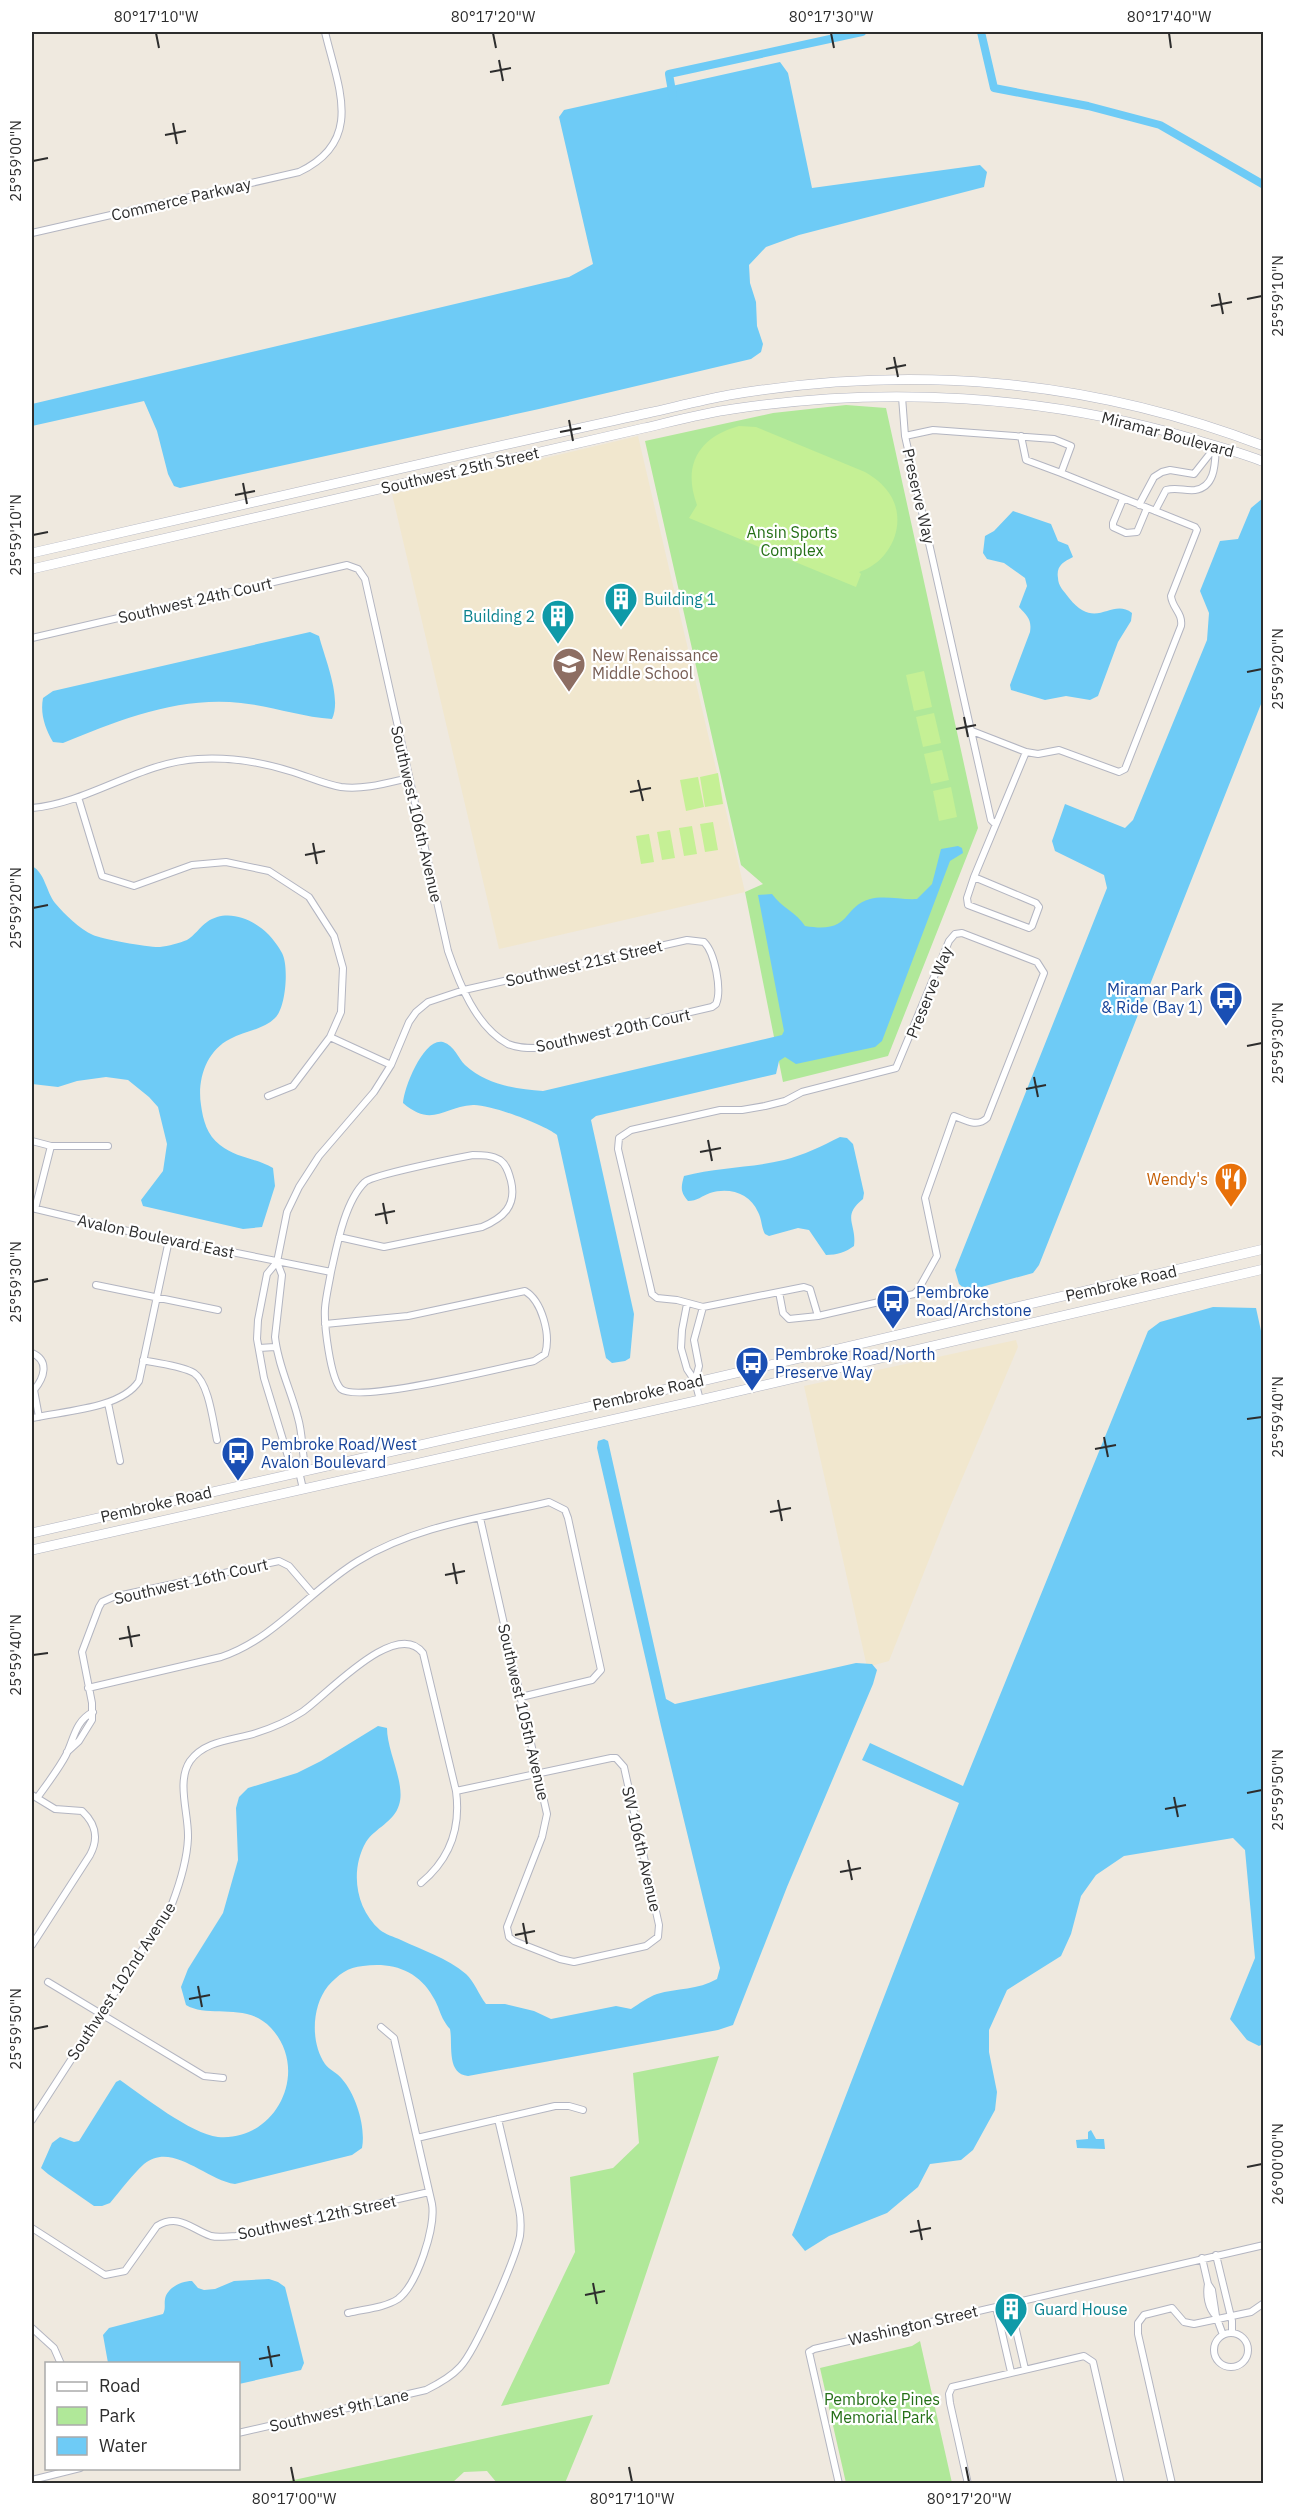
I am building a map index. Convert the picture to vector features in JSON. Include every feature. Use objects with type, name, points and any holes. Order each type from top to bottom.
[{"type":"main road","name":"Southwest 25th Street","points":[[32,553],[727,395],[869,380],[961,379],[1069,392]]},
{"type":"main road","name":"Miramar Boulevard","points":[[1069,392],[1161,412],[1263,446]]},
{"type":"main road","name":"Southwest 25th Street","points":[[32,569],[732,409],[797,401],[902,397],[966,398],[1072,410]]},
{"type":"main road","name":"Miramar Boulevard","points":[[1072,410],[1155,428],[1263,462]]},
{"type":"main road","name":"Pembroke Road","points":[[32,1533],[1263,1250]]},
{"type":"main road","name":"Pembroke Road","points":[[32,1550],[700,1400],[1263,1269]]},
{"type":"main road","points":[[1026,1305],[1029,1324]]},
{"type":"street","name":"Commerce Parkway","points":[[32,233],[299,172],[326,156],[337,139],[342,122],[341,103],[325,32]]},
{"type":"street","name":"Preserve Way","points":[[902,397],[905,436],[992,820],[995,824]]},
{"type":"street","name":"Preserve Way","points":[[905,436],[933,430],[1053,439],[1069,443],[1071,446],[1061,473]]},
{"type":"street","points":[[972,731],[1026,753],[1038,754],[1056,750],[1119,772],[1125,769],[1182,626],[1180,614],[1174,606],[1172,596],[1197,530],[1026,460],[1021,436]]},
{"type":"street","points":[[1139,505],[1154,477],[1170,470],[1194,474],[1216,446]]},
{"type":"street","points":[[1155,511],[1166,490],[1176,487],[1195,490],[1210,481],[1214,470],[1216,446]]},
{"type":"street","points":[[1123,499],[1113,527],[1126,533],[1137,532],[1147,508]]},
{"type":"street","name":"Southwest 24th Court","points":[[32,638],[347,565],[358,569]]},
{"type":"street","name":"Southwest 106th Avenue","points":[[358,569],[365,579],[448,951],[464,990],[480,1017],[493,1033],[508,1044]]},
{"type":"street","points":[[974,878],[1036,903],[1039,908],[1032,926],[1029,928],[968,905],[967,897],[974,878],[995,824],[1026,753]]},
{"type":"street","points":[[32,808],[78,797],[154,768],[195,759],[229,758],[263,763],[341,787],[364,787],[408,778]]},
{"type":"street","points":[[78,797],[102,876],[134,886],[192,865],[226,861],[269,872],[309,897],[334,936],[343,969],[341,1011],[330,1037],[293,1086],[268,1096]]},
{"type":"street","name":"Preserve Way","points":[[962,933],[1037,962],[1044,973],[1042,980],[987,1118],[983,1123],[976,1124],[954,1116],[925,1198],[937,1256],[918,1290],[914,1294],[818,1316],[810,1289],[804,1287],[703,1307],[657,1298],[652,1294],[618,1149],[619,1138],[623,1134],[720,1110],[742,1110],[765,1106],[784,1101],[802,1092],[896,1068],[949,941],[955,934],[962,933]]},
{"type":"street","name":"Southwest 21st Street","points":[[277,1262],[287,1212],[299,1187],[319,1156],[374,1092],[391,1065],[408,1022],[428,1002],[464,990],[687,940],[704,942],[710,948],[720,992],[716,1004]]},
{"type":"street","name":"Southwest 20th Court","points":[[508,1044],[520,1048],[536,1048],[703,1011],[716,1004]]},
{"type":"street","points":[[330,1037],[391,1065]]},
{"type":"street","points":[[32,1141],[51,1146],[108,1146]]},
{"type":"street","points":[[33,1209],[51,1146]]},
{"type":"street","points":[[325,1324],[408,1316],[525,1291],[539,1303],[548,1345],[545,1354],[534,1361],[420,1386],[354,1394],[342,1390],[336,1382],[325,1324],[325,1306],[339,1237],[355,1194],[367,1180],[473,1155],[489,1156],[501,1161],[509,1172],[513,1201],[507,1211],[497,1220],[482,1227],[396,1246],[384,1247],[339,1237]]},
{"type":"street","name":"Avalon Boulevard East","points":[[33,1209],[170,1240],[331,1272]]},
{"type":"street","points":[[32,1419],[108,1403],[132,1391],[139,1381],[170,1240]]},
{"type":"street","points":[[299,1470],[290,1463],[264,1378],[259,1348],[258,1320],[267,1274],[277,1262],[282,1275],[275,1347],[282,1375],[298,1418],[304,1460],[299,1470],[303,1489]]},
{"type":"street","points":[[96,1285],[218,1311]]},
{"type":"street","points":[[778,1292],[783,1312],[789,1320],[818,1316]]},
{"type":"street","points":[[687,1304],[682,1330],[683,1359],[695,1381],[700,1400]]},
{"type":"street","points":[[695,1381],[699,1366],[694,1340],[703,1307]]},
{"type":"street","points":[[682,1330],[696,1332]]},
{"type":"street","points":[[259,1348],[275,1347]]},
{"type":"street","points":[[32,1353],[41,1360],[44,1372],[41,1381],[33,1390],[39,1417]]},
{"type":"street","points":[[143,1360],[195,1374],[203,1383],[217,1440]]},
{"type":"street","points":[[108,1403],[120,1461]]},
{"type":"street","points":[[32,1945],[90,1855],[96,1840],[93,1825],[82,1811],[55,1809],[34,1797],[67,1752],[86,1732],[92,1720],[93,1712],[88,1688],[239,1651],[260,1639],[337,1574],[379,1549],[424,1531],[549,1502],[565,1510],[568,1518],[601,1670],[592,1680],[521,1697]]},
{"type":"street","name":"Southwest 105th Avenue","points":[[480,1518],[547,1814],[545,1826],[507,1927],[509,1937]]},
{"type":"street","name":"Southwest 16th Court","points":[[88,1688],[82,1652],[96,1612],[102,1602],[113,1597],[279,1561],[289,1566],[313,1594]]},
{"type":"street","name":"Southwest 102nd Avenue","points":[[32,2120],[172,1904],[180,1883],[188,1836],[184,1779],[189,1762],[205,1747],[272,1728],[303,1712],[374,1653],[400,1644],[419,1647],[427,1666],[456,1791]]},
{"type":"street","name":"SW 106th Avenue","points":[[509,1937],[560,1959],[574,1962],[646,1946],[658,1937],[659,1925],[624,1767],[620,1761],[611,1758],[537,1773]]},
{"type":"street","points":[[422,1883],[438,1869],[456,1827],[459,1813],[456,1791],[537,1773]]},
{"type":"street","points":[[48,1982],[204,2076],[222,2078]]},
{"type":"street","points":[[348,2313],[389,2303],[407,2289],[431,2233],[434,2217],[394,2038],[381,2027]]},
{"type":"street","points":[[417,2138],[555,2106],[568,2106],[583,2110]]},
{"type":"street","name":"Southwest 9th Lane","points":[[240,2433],[409,2395],[438,2384],[461,2366],[473,2347],[520,2236],[519,2209],[498,2119]]},
{"type":"street","name":"Southwest 12th Street","points":[[32,2228],[105,2275],[117,2274],[125,2271],[157,2226],[165,2222],[173,2220],[187,2223],[214,2237],[236,2236],[429,2192]]},
{"type":"street","name":"Washington Street","points":[[839,2484],[809,2352],[821,2346],[1263,2245]]},
{"type":"street","points":[[1216,2255],[1224,2288],[1223,2335]]},
{"type":"street","points":[[1202,2258],[1210,2287],[1207,2292],[1211,2311],[1222,2318],[1232,2332],[1243,2336],[1249,2346],[1247,2358],[1239,2366],[1227,2367],[1217,2360],[1214,2349],[1215,2343],[1223,2335],[1232,2332]]},
{"type":"street","points":[[1210,2287],[1224,2288]]},
{"type":"street","points":[[1172,2484],[1138,2334],[1138,2323],[1144,2314],[1167,2308],[1172,2308],[1184,2322],[1189,2324],[1251,2312],[1263,2303]]},
{"type":"street","points":[[1010,2304],[1025,2369]]},
{"type":"street","points":[[996,2307],[1011,2372]]},
{"type":"street","points":[[32,2328],[54,2348],[60,2362]]},
{"type":"street","points":[[1005,2347],[1019,2344]]},
{"type":"street","points":[[968,2484],[950,2403],[949,2394],[952,2387],[1011,2372],[1087,2357],[1093,2362],[1121,2484]]},
{"type":"street","points":[[32,2480],[76,2470]]},
{"type":"shaded area","name":"New Renaissance Middle School","points":[[638,436],[745,892],[499,949],[392,494]]},
{"type":"shaded area","points":[[1016,1340],[1018,1347],[947,1514],[889,1661],[867,1667],[804,1386]]},
{"type":"green space","name":"Ansin Sports Complex","points":[[846,405],[886,408],[978,828],[888,1056],[783,1082],[745,892],[763,884],[741,865],[645,441],[773,413]]},
{"type":"green space","points":[[739,426],[756,427],[865,472],[889,493],[895,504],[897,516],[894,540],[880,560],[859,572],[861,574],[856,587],[689,518],[697,505],[692,477],[697,455],[713,437]]},
{"type":"green space","points":[[924,671],[932,707],[914,711],[906,675]]},
{"type":"green space","points":[[934,713],[941,743],[923,747],[916,717]]},
{"type":"green space","points":[[942,750],[949,780],[931,784],[924,754]]},
{"type":"green space","points":[[718,773],[723,804],[705,807],[700,777]]},
{"type":"green space","points":[[698,777],[704,807],[686,811],[680,780]]},
{"type":"green space","points":[[951,787],[957,817],[939,821],[933,791]]},
{"type":"green space","points":[[713,822],[718,850],[705,852],[700,824]]},
{"type":"green space","points":[[692,826],[697,854],[684,856],[679,828]]},
{"type":"green space","points":[[670,830],[675,858],[662,860],[657,832]]},
{"type":"green space","points":[[649,834],[654,862],[641,864],[636,836]]},
{"type":"green space","points":[[719,2056],[609,2384],[501,2406],[575,2252],[570,2177],[613,2168],[639,2143],[633,2073]]},
{"type":"green space","name":"Pembroke Pines Memorial Park","points":[[920,2341],[952,2483],[846,2483],[820,2368],[912,2346]]},
{"type":"green space","points":[[593,2415],[565,2483],[497,2483],[487,2471],[464,2472],[452,2483],[280,2483]]},
{"type":"water","points":[[780,62],[788,73],[812,188],[980,165],[987,172],[984,187],[799,235],[766,247],[749,265],[750,283],[756,302],[757,326],[763,344],[761,352],[751,359],[539,409],[180,488],[174,486],[168,474],[157,431],[144,401],[32,426],[32,404],[569,277],[593,264],[559,117],[564,110]]},
{"type":"water","points":[[1263,498],[1263,699],[1039,1265],[1033,1273],[967,1291],[959,1284],[955,1270],[1107,888],[1104,875],[1055,851],[1052,841],[1065,804],[1125,828],[1133,820],[1207,640],[1209,613],[1200,591],[1220,541],[1238,539],[1251,508]]},
{"type":"water","points":[[1013,511],[1051,524],[1058,541],[1068,545],[1073,557],[1059,567],[1058,581],[1063,591],[1079,608],[1095,613],[1124,609],[1132,613],[1131,621],[1118,642],[1098,696],[1090,700],[1066,696],[1045,700],[1011,690],[1010,685],[1030,632],[1030,621],[1019,607],[1027,586],[1025,578],[1004,563],[987,559],[983,553],[985,536],[994,531]]},
{"type":"water","points":[[310,632],[319,636],[331,678],[335,700],[332,719],[252,704],[218,702],[195,703],[150,712],[63,743],[53,742],[46,726],[42,710],[43,698],[53,691]]},
{"type":"water","points":[[958,846],[962,848],[963,853],[950,861],[882,1041],[875,1047],[796,1064],[785,1057],[779,1061],[776,1074],[596,1116],[591,1120],[634,1314],[630,1358],[612,1363],[606,1358],[557,1135],[517,1116],[481,1106],[473,1105],[430,1115],[413,1110],[403,1103],[404,1096],[411,1075],[422,1055],[429,1047],[443,1042],[453,1049],[465,1065],[483,1077],[512,1087],[543,1091],[782,1035],[784,1031],[758,895],[772,894],[805,926],[831,926],[839,923],[854,908],[870,899],[881,897],[917,899],[932,884],[941,849]]},
{"type":"water","points":[[32,866],[40,873],[59,908],[78,925],[98,937],[137,945],[163,947],[187,940],[204,924],[215,918],[231,916],[255,924],[268,934],[279,948],[284,959],[286,977],[279,1013],[265,1025],[235,1036],[222,1044],[209,1059],[200,1086],[204,1122],[216,1141],[233,1153],[273,1168],[275,1186],[262,1227],[243,1229],[143,1206],[141,1200],[163,1171],[167,1144],[158,1107],[128,1080],[106,1077],[77,1081],[58,1087],[32,1084]]},
{"type":"water","points":[[840,1137],[847,1138],[853,1144],[864,1193],[863,1199],[856,1205],[851,1216],[854,1246],[841,1253],[826,1255],[809,1230],[798,1228],[769,1236],[765,1234],[754,1205],[738,1193],[717,1191],[688,1201],[682,1192],[684,1176],[784,1160],[806,1153]]},
{"type":"water","points":[[1213,1307],[1256,1308],[1263,1340],[1263,2044],[1259,2046],[1247,2040],[1230,2019],[1255,1958],[1245,1850],[1233,1838],[1124,1856],[1096,1875],[1081,1896],[1071,1934],[1061,1956],[1007,1990],[989,2030],[989,2052],[997,2092],[995,2110],[973,2150],[961,2160],[930,2164],[918,2187],[887,2213],[829,2236],[805,2251],[792,2235],[959,1803],[862,1760],[870,1743],[963,1786],[1148,1331],[1160,1322]]},
{"type":"water","points":[[604,1439],[608,1441],[666,1699],[675,1704],[856,1663],[872,1664],[877,1670],[787,1887],[733,2025],[718,2030],[468,2076],[456,2070],[453,2064],[450,2029],[433,1997],[420,1980],[403,1970],[384,1965],[353,1968],[344,1972],[328,1986],[319,2004],[315,2024],[320,2055],[327,2066],[347,2086],[359,2112],[363,2131],[362,2148],[352,2155],[235,2184],[223,2181],[177,2159],[155,2158],[140,2168],[110,2203],[102,2206],[94,2206],[48,2174],[41,2168],[52,2143],[60,2137],[74,2142],[79,2141],[116,2082],[120,2080],[181,2122],[218,2137],[239,2136],[256,2128],[271,2116],[281,2100],[287,2083],[288,2064],[283,2045],[271,2028],[250,2015],[205,2011],[186,2005],[181,1987],[188,1969],[223,1913],[238,1860],[236,1808],[239,1797],[248,1788],[297,1773],[321,1761],[378,1726],[387,1728],[400,1787],[399,1805],[393,1816],[366,1842],[358,1864],[357,1876],[360,1900],[365,1911],[380,1930],[459,1968],[469,1977],[486,2004],[505,2004],[534,2011],[551,2019],[616,2006],[631,2009],[657,1994],[710,1983],[717,1979],[720,1968],[597,1448],[598,1441]]},
{"type":"water","points":[[1091,2130],[1096,2139],[1104,2139],[1105,2149],[1077,2148],[1076,2140],[1088,2139],[1088,2132]]},
{"type":"water","points":[[269,2279],[285,2287],[304,2363],[301,2370],[240,2384],[240,2362],[108,2362],[103,2335],[109,2328],[163,2314],[166,2295],[183,2282],[192,2281],[198,2288],[204,2290],[215,2289],[234,2281]]},
{"type":"waterway","points":[[673,97],[669,74],[862,32]]},
{"type":"waterway","points":[[981,32],[994,88],[1088,106],[1160,125],[1264,185]]},
{"type":"place","name":"Building 1","points":[[621,628]]},
{"type":"place","name":"Building 2","points":[[558,645]]},
{"type":"place","name":"New Renaissance Middle School","points":[[569,693]]},
{"type":"place","name":"Miramar Park & Ride (Bay 1)","points":[[1226,1027]]},
{"type":"place","name":"Wendy's","points":[[1231,1208]]},
{"type":"place","name":"Pembroke Road/Archstone","points":[[893,1330]]},
{"type":"place","name":"Pembroke Road/North Preserve Way","points":[[752,1392]]},
{"type":"place","name":"Pembroke Road/West Avalon Boulevard","points":[[238,1482]]},
{"type":"place","name":"Guard House","points":[[1011,2338]]}]
